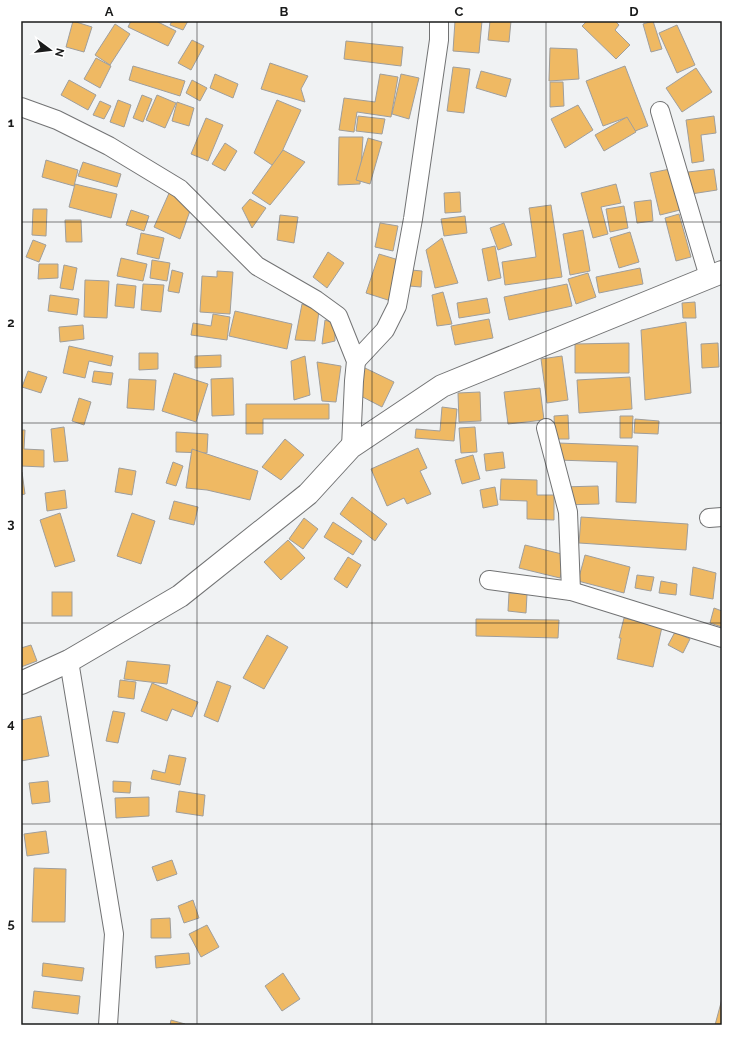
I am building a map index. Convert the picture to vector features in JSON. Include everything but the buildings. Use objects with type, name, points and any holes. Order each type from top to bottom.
[{"type":"main road","points":[[21,683],[69,661],[180,596],[308,494],[351,447],[442,386],[715,275]]},
{"type":"street","points":[[356,361],[385,330],[397,306],[413,219],[439,40],[439,21]]},
{"type":"street","points":[[21,107],[56,120],[109,146],[180,189],[257,266],[316,300],[338,316],[356,361],[351,447]]},
{"type":"street","points":[[660,111],[715,275]]},
{"type":"street","points":[[546,428],[568,512],[571,591]]},
{"type":"street","points":[[489,580],[571,591],[722,638]]},
{"type":"street","points":[[69,661],[114,934],[108,1025]]}]
